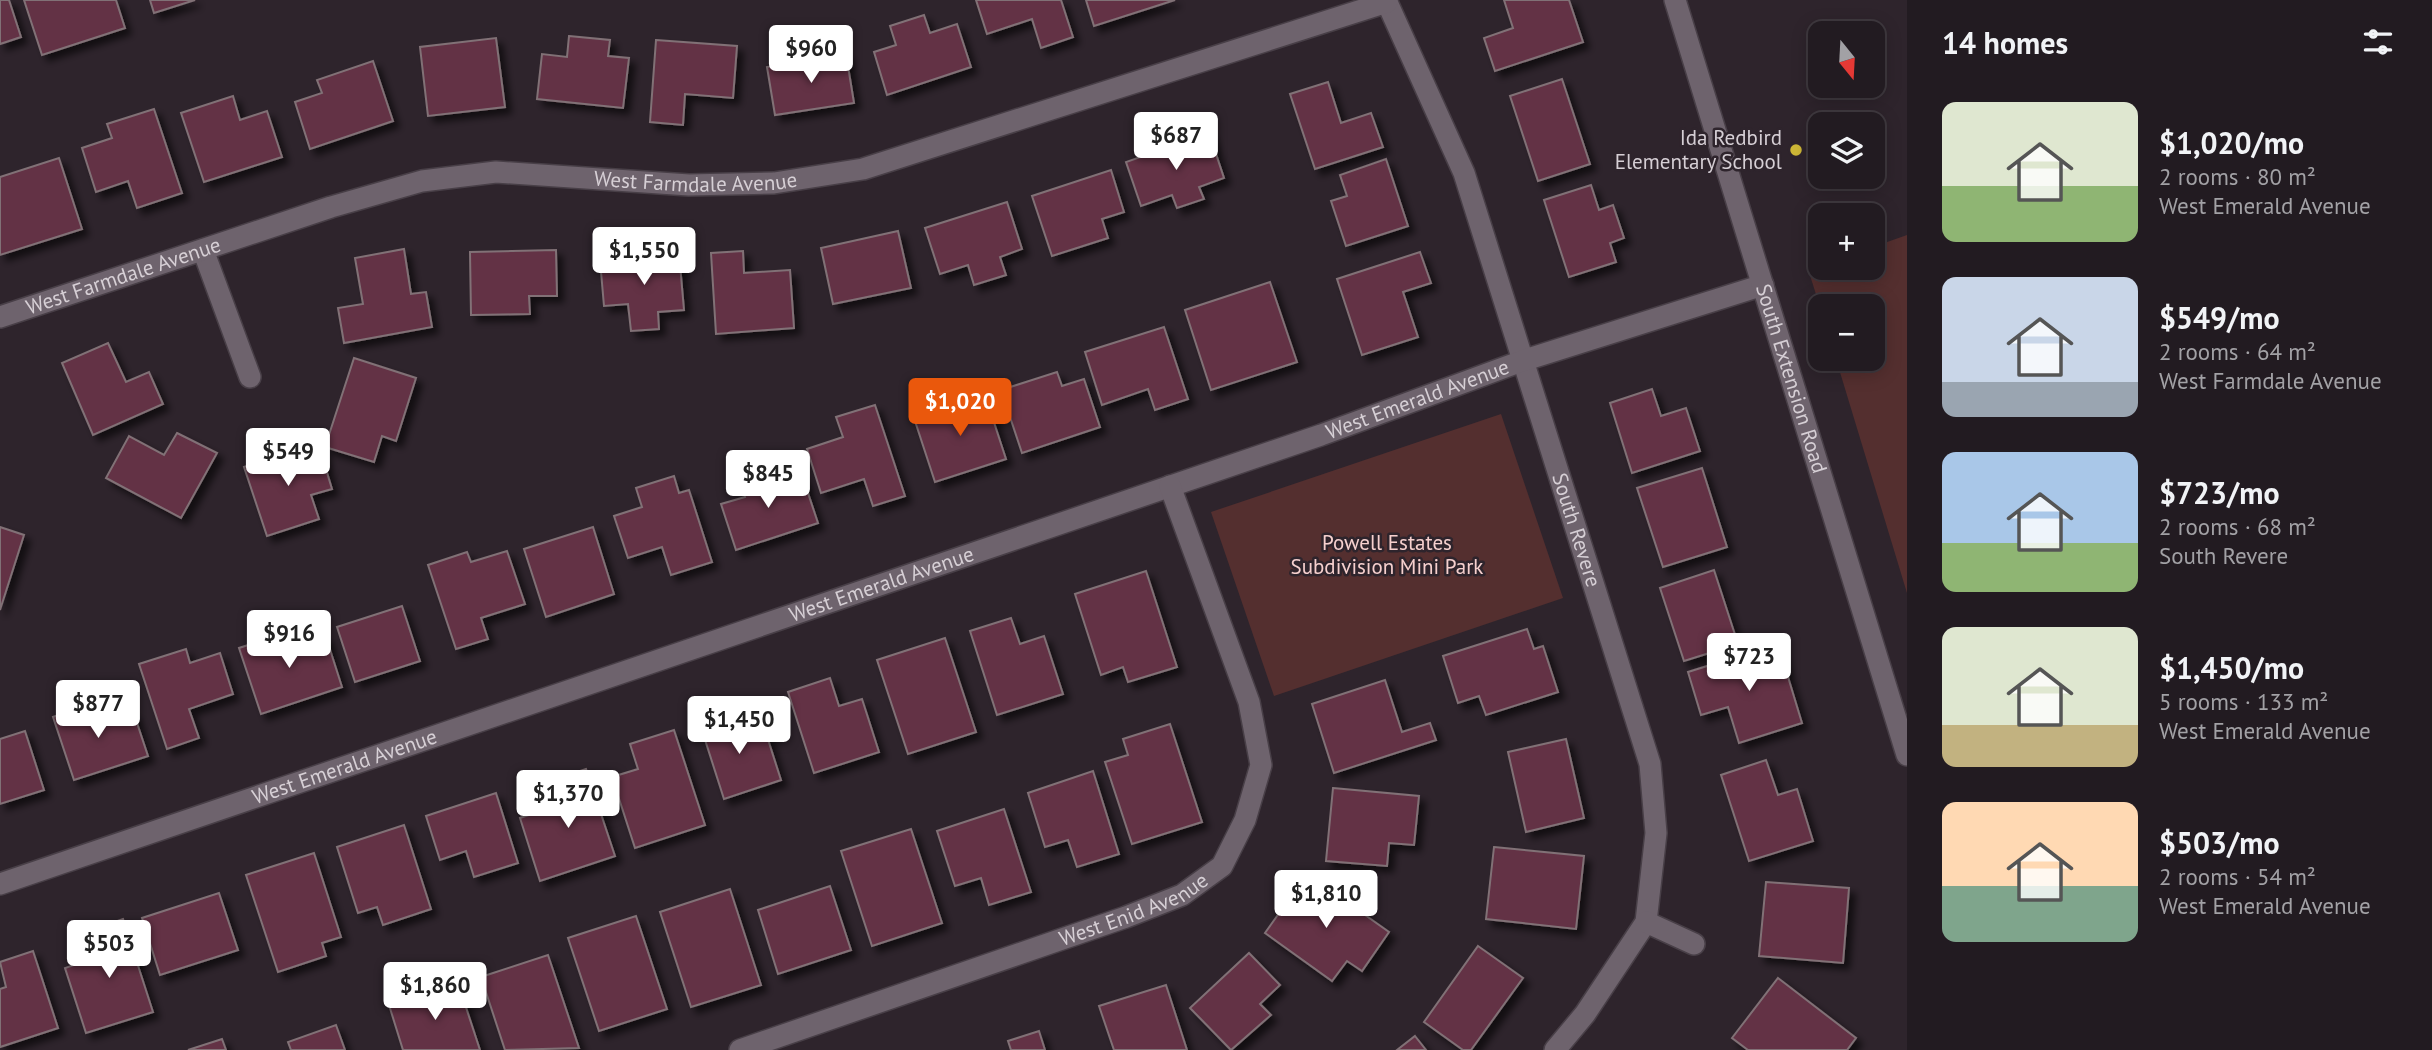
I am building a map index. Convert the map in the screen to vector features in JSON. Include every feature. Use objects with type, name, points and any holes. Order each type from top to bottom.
[{"type":"street","name":"South Extension Road","points":[[1675,0],[1907,755]]},
{"type":"street","name":"West Farmdale Avenue","points":[[0,317],[331,206],[434,179],[496,172],[689,185],[762,183],[863,169],[1386,1]]},
{"type":"street","name":"South Revere","points":[[1386,1],[1464,173],[1650,764],[1656,833],[1646,922],[1585,1014],[1555,1050]]},
{"type":"street","points":[[203,250],[250,377]]},
{"type":"street","name":"West Emerald Avenue","points":[[0,884],[1170,486],[1522,361],[1763,285]]},
{"type":"street","name":"West Enid Avenue","points":[[740,1050],[1126,917],[1182,895],[1222,866],[1245,820],[1261,765],[1249,702],[1170,486]]},
{"type":"street","points":[[1646,922],[1693,944]]},
{"type":"green space","points":[[1907,235],[1907,593],[1840,371],[1885,371],[1885,294],[1816,294],[1811,280],[1885,280],[1885,243]]},
{"type":"green space","name":"Powell Estates Subdivision Mini Park","points":[[1501,414],[1563,598],[1274,696],[1211,512]]},
{"type":"building","points":[[0,0],[9,0],[21,37],[0,44]]},
{"type":"building","points":[[24,0],[116,0],[125,28],[42,55]]},
{"type":"building","points":[[150,0],[195,0],[154,13]]},
{"type":"building","points":[[976,0],[1061,0],[1073,37],[1041,48],[1032,19],[987,34]]},
{"type":"building","points":[[1086,0],[1175,0],[1094,26]]},
{"type":"building","points":[[1504,0],[1569,0],[1583,42],[1495,71],[1484,38],[1513,28]]},
{"type":"building","points":[[924,15],[930,33],[957,24],[971,67],[887,95],[874,52],[896,45],[890,26]]},
{"type":"building","points":[[569,36],[610,40],[608,56],[629,58],[623,108],[537,99],[542,54],[567,57]]},
{"type":"building","points":[[496,38],[505,107],[428,116],[420,47]]},
{"type":"building","points":[[656,40],[737,46],[733,98],[685,94],[683,125],[650,122]]},
{"type":"building","points":[[846,54],[854,103],[775,115],[767,67]]},
{"type":"building","points":[[373,61],[393,121],[310,149],[295,102],[322,93],[317,80]]},
{"type":"building","points":[[1562,79],[1590,164],[1538,181],[1510,96]]},
{"type":"building","points":[[1328,82],[1341,123],[1371,113],[1383,147],[1315,169],[1290,94]]},
{"type":"building","points":[[233,96],[240,120],[267,111],[282,157],[204,182],[181,113]]},
{"type":"building","points":[[154,109],[182,193],[137,208],[128,181],[96,192],[82,148],[112,138],[107,124]]},
{"type":"building","points":[[1209,133],[1224,178],[1199,187],[1204,199],[1177,208],[1172,195],[1141,206],[1126,162]]},
{"type":"building","points":[[59,158],[82,229],[0,255],[0,177]]},
{"type":"building","points":[[1386,159],[1408,226],[1346,246],[1331,201],[1347,196],[1340,175]]},
{"type":"building","points":[[1111,170],[1124,212],[1102,219],[1108,238],[1052,256],[1032,196]]},
{"type":"building","points":[[1591,185],[1599,210],[1613,205],[1624,238],[1610,243],[1616,262],[1569,277],[1544,200]]},
{"type":"building","points":[[1007,202],[1022,249],[1000,257],[1006,275],[974,285],[968,265],[940,274],[925,228]]},
{"type":"building","points":[[898,231],[911,288],[833,304],[821,248]]},
{"type":"building","points":[[404,249],[411,294],[426,292],[432,327],[344,343],[338,308],[363,304],[355,258]]},
{"type":"building","points":[[556,250],[557,296],[529,296],[530,314],[471,315],[470,252]]},
{"type":"building","points":[[743,251],[744,273],[790,270],[794,328],[716,334],[711,253]]},
{"type":"building","points":[[1420,252],[1431,283],[1403,292],[1418,337],[1362,355],[1337,279]]},
{"type":"building","points":[[679,253],[684,310],[658,312],[659,329],[631,331],[628,304],[604,306],[600,260]]},
{"type":"building","points":[[1270,282],[1297,362],[1211,390],[1185,310]]},
{"type":"building","points":[[1164,327],[1188,399],[1155,410],[1148,389],[1102,405],[1085,352]]},
{"type":"building","points":[[108,343],[126,382],[149,372],[163,404],[93,435],[62,363]]},
{"type":"building","points":[[354,358],[416,378],[396,441],[382,436],[374,462],[325,447]]},
{"type":"building","points":[[1057,372],[1062,386],[1084,379],[1100,427],[1022,453],[1001,390]]},
{"type":"building","points":[[1652,389],[1661,416],[1686,408],[1700,451],[1632,473],[1610,403]]},
{"type":"building","points":[[985,395],[1006,459],[935,482],[914,418]]},
{"type":"building","points":[[875,405],[905,496],[873,506],[864,479],[821,493],[807,449],[843,437],[836,417]]},
{"type":"building","points":[[177,433],[217,453],[181,518],[106,478],[129,436],[164,455]]},
{"type":"building","points":[[318,443],[332,489],[311,495],[319,519],[267,536],[244,467]]},
{"type":"building","points":[[1702,468],[1727,547],[1663,567],[1637,488]]},
{"type":"building","points":[[772,470],[777,486],[803,478],[818,523],[736,550],[721,504],[745,497],[740,480]]},
{"type":"building","points":[[674,476],[679,493],[689,490],[712,562],[671,575],[662,547],[628,558],[614,516],[642,507],[636,488]]},
{"type":"building","points":[[0,527],[24,535],[0,610]]},
{"type":"building","points":[[593,527],[614,594],[546,617],[524,549]]},
{"type":"building","points":[[507,551],[525,604],[481,618],[488,639],[456,649],[428,565],[467,552],[471,562]]},
{"type":"building","points":[[1714,570],[1738,644],[1684,661],[1660,588]]},
{"type":"building","points":[[1146,571],[1177,667],[1128,682],[1123,667],[1101,675],[1075,594]]},
{"type":"building","points":[[402,606],[420,661],[355,682],[337,627]]},
{"type":"building","points":[[1011,618],[1020,644],[1044,636],[1063,694],[997,715],[970,631]]},
{"type":"building","points":[[298,629],[303,644],[326,637],[342,687],[261,714],[239,648]]},
{"type":"building","points":[[1527,629],[1534,649],[1543,646],[1558,692],[1486,715],[1479,696],[1458,703],[1443,656]]},
{"type":"building","points":[[945,638],[976,732],[908,754],[877,660]]},
{"type":"building","points":[[1778,644],[1802,723],[1739,743],[1728,707],[1701,715],[1688,672]]},
{"type":"building","points":[[186,649],[190,663],[220,653],[233,694],[189,709],[199,738],[167,749],[139,664]]},
{"type":"building","points":[[830,678],[839,706],[862,699],[879,752],[814,773],[788,692]]},
{"type":"building","points":[[1385,680],[1402,732],[1430,723],[1436,740],[1334,773],[1312,704]]},
{"type":"building","points":[[104,700],[111,721],[134,714],[148,756],[74,780],[53,717]]},
{"type":"building","points":[[729,711],[737,735],[764,727],[781,780],[724,799],[699,721]]},
{"type":"building","points":[[1170,724],[1202,822],[1132,844],[1105,762],[1128,755],[1123,739]]},
{"type":"building","points":[[674,730],[705,825],[635,848],[612,777],[638,769],[630,744]]},
{"type":"building","points":[[25,731],[44,790],[0,804],[0,739]]},
{"type":"building","points":[[1566,739],[1584,818],[1526,832],[1508,752]]},
{"type":"building","points":[[1766,760],[1778,795],[1797,789],[1813,841],[1749,861],[1721,775]]},
{"type":"building","points":[[586,769],[615,856],[540,881],[520,818],[561,804],[553,780]]},
{"type":"building","points":[[1093,771],[1119,854],[1077,867],[1068,840],[1045,847],[1028,793]]},
{"type":"building","points":[[1333,788],[1419,796],[1414,845],[1389,843],[1387,866],[1326,861]]},
{"type":"building","points":[[496,793],[518,863],[474,877],[466,851],[440,860],[426,816]]},
{"type":"building","points":[[1004,809],[1031,892],[989,905],[981,878],[955,886],[937,831]]},
{"type":"building","points":[[404,825],[431,909],[383,925],[377,907],[358,913],[337,847]]},
{"type":"building","points":[[911,829],[942,923],[872,946],[841,851]]},
{"type":"building","points":[[1494,847],[1584,856],[1576,929],[1486,919]]},
{"type":"building","points":[[314,853],[341,937],[322,943],[326,956],[278,972],[246,875]]},
{"type":"building","points":[[1307,874],[1389,932],[1362,971],[1347,961],[1332,981],[1265,933]]},
{"type":"building","points":[[1766,882],[1849,888],[1843,963],[1759,956]]},
{"type":"building","points":[[830,886],[851,950],[778,974],[758,910]]},
{"type":"building","points":[[730,889],[761,985],[691,1007],[660,912]]},
{"type":"building","points":[[219,893],[238,950],[160,975],[142,918]]},
{"type":"building","points":[[636,916],[667,1009],[599,1031],[568,938]]},
{"type":"building","points":[[123,919],[153,1012],[86,1033],[65,968],[91,959],[83,933]]},
{"type":"building","points":[[1478,946],[1523,978],[1471,1050],[1463,1050],[1424,1022]]},
{"type":"building","points":[[33,951],[58,1028],[0,1047],[0,989],[6,987],[0,962]]},
{"type":"building","points":[[1249,953],[1280,985],[1260,1004],[1271,1015],[1231,1050],[1190,1008]]},
{"type":"building","points":[[548,955],[579,1048],[505,1050],[481,977]]},
{"type":"building","points":[[1778,978],[1856,1038],[1847,1050],[1748,1050],[1732,1038]]},
{"type":"building","points":[[458,983],[480,1050],[403,1050],[389,1005]]},
{"type":"building","points":[[1166,985],[1187,1050],[1114,1050],[1099,1006]]},
{"type":"building","points":[[336,1025],[345,1050],[291,1050],[288,1042]]},
{"type":"building","points":[[1039,1031],[1045,1050],[1011,1050],[1008,1041]]},
{"type":"building","points":[[1415,1036],[1426,1050],[1397,1050]]},
{"type":"building","points":[[222,1039],[226,1050],[188,1050]]},
{"type":"place","name":"Ida Redbird Elementary School","points":[[1796,150]]}]
